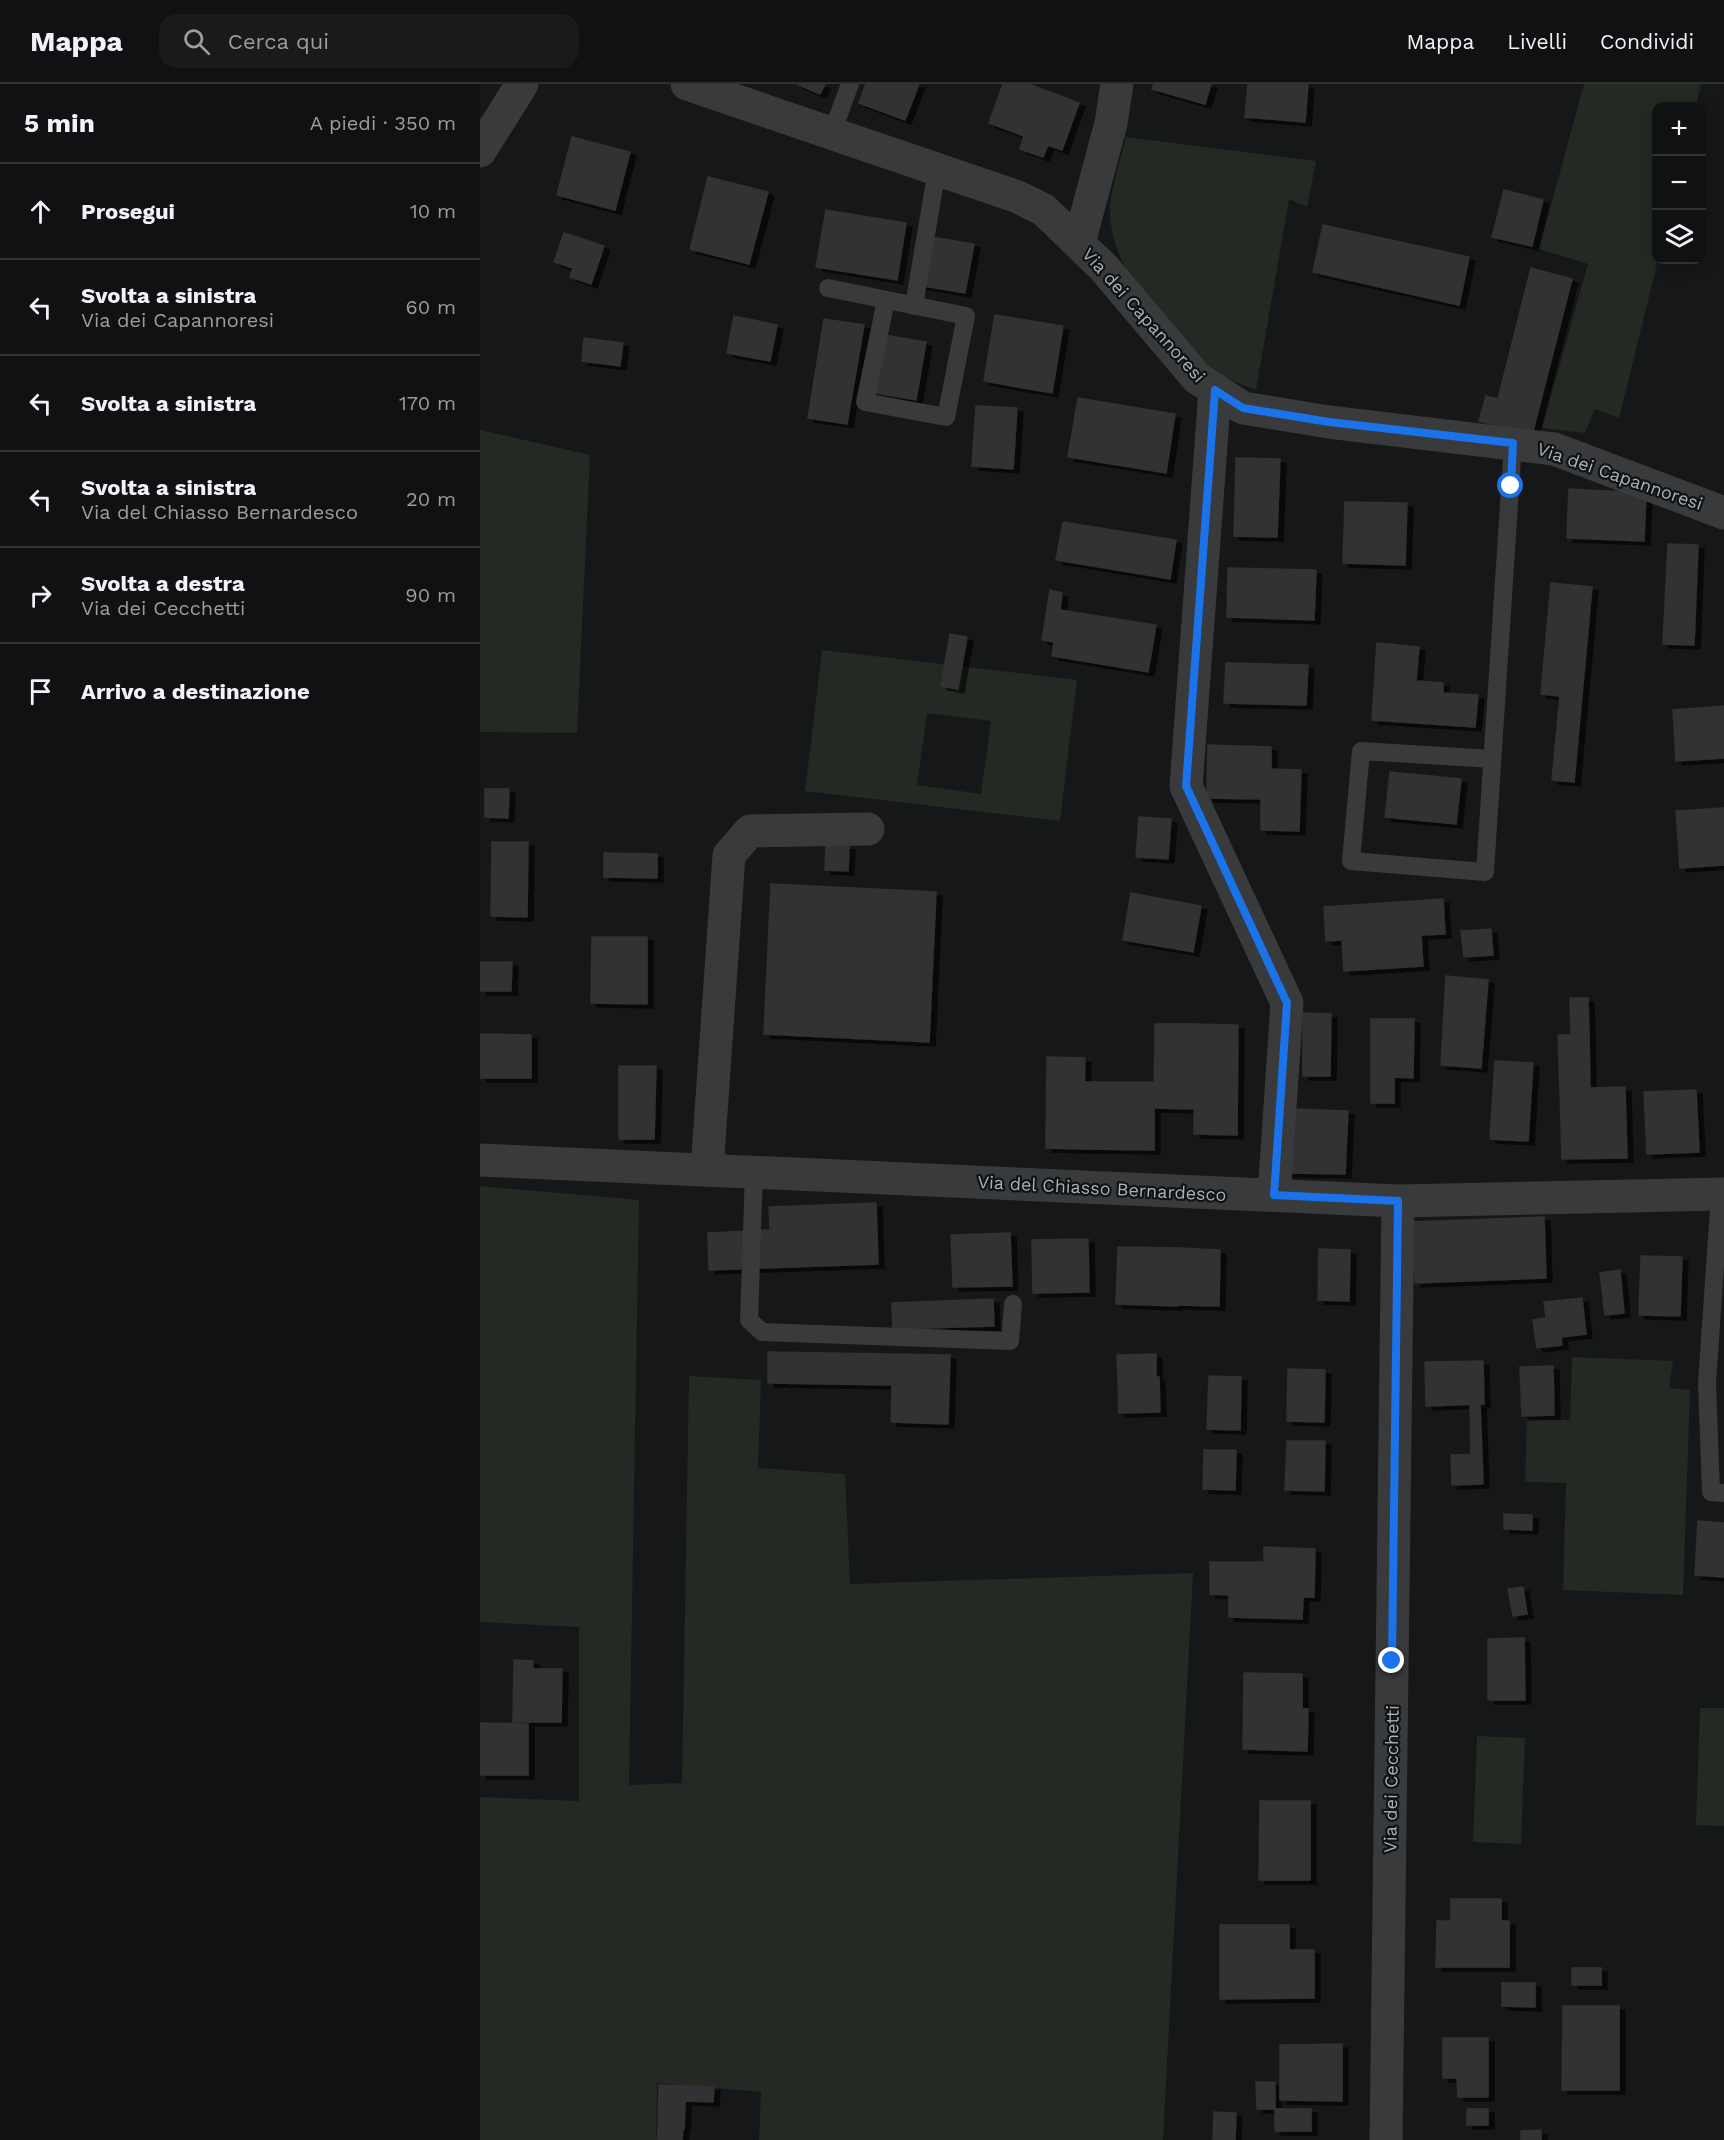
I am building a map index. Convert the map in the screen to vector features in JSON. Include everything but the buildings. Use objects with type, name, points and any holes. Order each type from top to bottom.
[{"type":"street","points":[[480,151],[522,84]]},
{"type":"street","name":"Via dei Capannoresi","points":[[687,84],[1018,197],[1044,210],[1104,268],[1197,378],[1243,408],[1329,422],[1554,449],[1724,513]]},
{"type":"street","points":[[1079,243],[1111,123],[1118,84]]},
{"type":"street","points":[[1215,390],[1186,786],[1287,1003],[1274,1195]]},
{"type":"street","points":[[707,1170],[729,855],[750,831],[868,829]]},
{"type":"street","name":"Via del Chiasso Bernardesco","points":[[480,1160],[1398,1201],[1722,1194]]},
{"type":"street","name":"Via dei Cecchetti","points":[[1386,2140],[1398,1201]]},
{"type":"lane","points":[[832,134],[850,84]]},
{"type":"lane","points":[[914,306],[937,169]]},
{"type":"lane","points":[[828,288],[966,316],[946,417],[865,402],[886,300]]},
{"type":"lane","points":[[1492,759],[1361,751],[1351,861],[1485,872],[1513,443]]},
{"type":"lane","points":[[754,1172],[749,1320],[762,1332],[1010,1341],[1013,1304]]},
{"type":"lane","points":[[1722,1194],[1707,1383],[1711,1492],[1724,1493]]},
{"type":"shaded area","points":[[1584,84],[1701,84],[1697,102],[1652,102],[1652,264],[1657,264],[1619,418],[1595,409],[1585,433],[1542,428],[1588,264],[1539,249]]},
{"type":"shaded area","points":[[1126,137],[1316,161],[1307,207],[1289,199],[1256,390],[1215,371],[1186,350],[1155,316],[1129,277],[1113,235],[1110,214],[1113,186]]},
{"type":"shaded area","points":[[480,430],[590,455],[577,733],[480,732]]},
{"type":"shaded area","points":[[822,650],[1077,680],[1060,821],[805,791]],"holes":[[[927,713],[991,721],[981,794],[917,785]]]},
{"type":"shaded area","points":[[480,1186],[639,1200],[629,1785],[682,1783],[689,1376],[761,1380],[758,1468],[845,1474],[850,1584],[1193,1573],[1163,2140],[759,2140],[761,2092],[657,2083],[656,2140],[480,2140],[480,1797],[579,1801],[579,1627],[480,1622]]},
{"type":"shaded area","points":[[1572,1357],[1673,1361],[1669,1388],[1690,1390],[1683,1595],[1563,1590],[1566,1483],[1525,1482],[1527,1419],[1570,1420]]},
{"type":"shaded area","points":[[1700,1708],[1724,1708],[1724,1826],[1696,1825]]},
{"type":"shaded area","points":[[1477,1736],[1525,1738],[1521,1844],[1473,1842]]},
{"type":"route","points":[[1392,1661],[1398,1201],[1274,1195],[1287,1003],[1186,786],[1215,390],[1243,408],[1329,422],[1513,443],[1511,486]]}]
